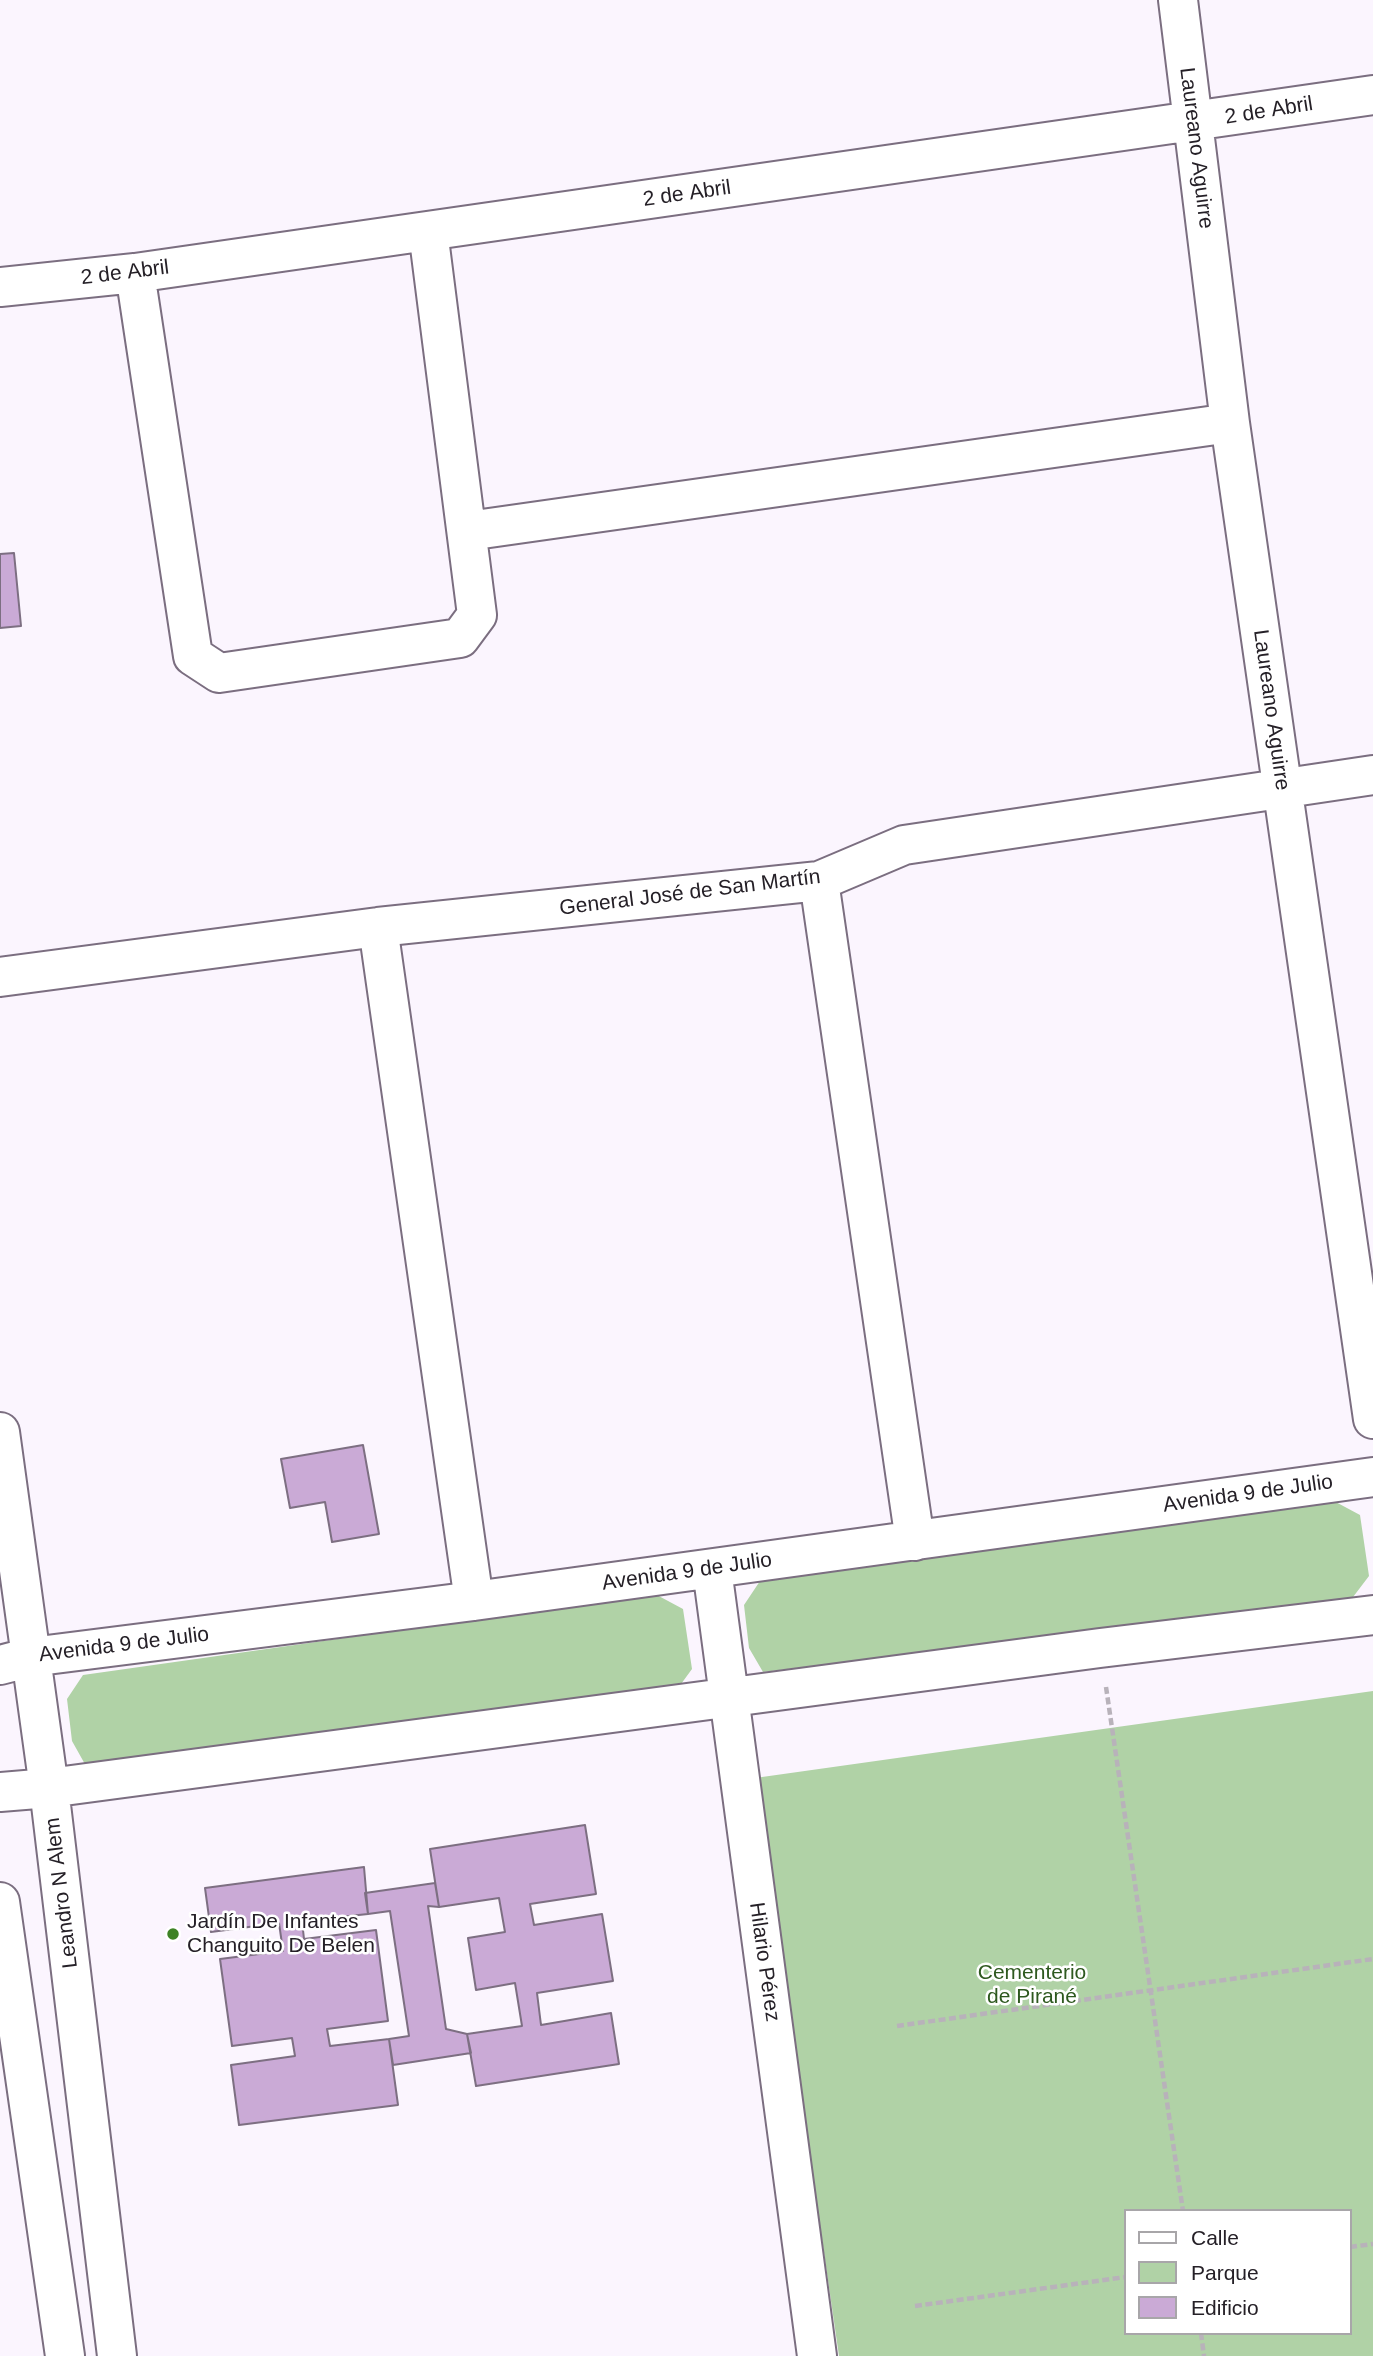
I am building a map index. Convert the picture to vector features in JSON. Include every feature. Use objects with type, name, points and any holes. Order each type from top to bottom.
[{"type":"street","name":"Laureano Aguirre","points":[[1178,0],[1230,423],[1373,1419]]},
{"type":"street","name":"2 de Abril","points":[[0,288],[135,273],[1373,95]]},
{"type":"street","points":[[135,273],[193,656],[219,673],[460,638],[477,615],[428,231]]},
{"type":"street","points":[[468,531],[1230,423]]},
{"type":"street","name":"General José de San Martín","points":[[0,977],[378,927],[819,881],[904,845],[1373,775]]},
{"type":"street","points":[[819,881],[915,1541]]},
{"type":"street","points":[[378,927],[474,1601]]},
{"type":"street","name":"Leandro N Alem","points":[[0,1432],[15,1661],[49,1787],[117,2356]]},
{"type":"street","name":"Avenida 9 de Julio","points":[[15,1661],[712,1569],[1373,1477]]},
{"type":"street","name":"Hilario Pérez","points":[[712,1569],[817,2356]]},
{"type":"street","points":[[0,1792],[1100,1648],[1373,1615]]},
{"type":"street","points":[[0,1902],[65,2356]]},
{"type":"path","points":[[1100,1648],[1182,2209]]},
{"type":"path","points":[[897,2026],[1373,1959]]},
{"type":"path","points":[[1352,2247],[1373,2244]]},
{"type":"path","points":[[915,2306],[1124,2277]]},
{"type":"path","points":[[1200,2335],[1204,2356]]},
{"type":"green space","points":[[1332,1500],[1360,1515],[1369,1576],[1350,1601],[763,1672],[749,1648],[744,1605],[760,1581]]},
{"type":"green space","points":[[655,1594],[683,1609],[692,1669],[673,1695],[86,1766],[72,1741],[67,1699],[83,1675]]},
{"type":"green space","name":"Cementerio de Pirané","points":[[1373,1691],[1373,2356],[839,2356],[755,1778]]},
{"type":"building","points":[[14,553],[21,626],[0,628],[0,554]]},
{"type":"building","points":[[363,1445],[379,1534],[332,1542],[325,1502],[290,1508],[281,1459]]},
{"type":"building","points":[[585,1825],[596,1894],[530,1904],[534,1925],[602,1914],[613,1981],[537,1993],[541,2025],[611,2013],[619,2064],[476,2086],[467,2034],[522,2026],[515,1983],[476,1990],[468,1938],[505,1932],[499,1898],[439,1907],[430,1849]]},
{"type":"building","points":[[364,1867],[368,1914],[302,1921],[304,1939],[376,1930],[388,2021],[327,2029],[330,2046],[389,2039],[398,2105],[239,2125],[231,2065],[295,2056],[292,2038],[232,2046],[220,1959],[283,1951],[279,1923],[211,1932],[205,1888]]},
{"type":"building","points":[[435,1883],[439,1907],[428,1906],[446,2029],[467,2034],[471,2053],[393,2065],[389,2039],[409,2036],[390,1911],[368,1914],[365,1893]]},
{"type":"place","name":"Jardín De Infantes Changuito De Belen","points":[[173,1934]]}]
